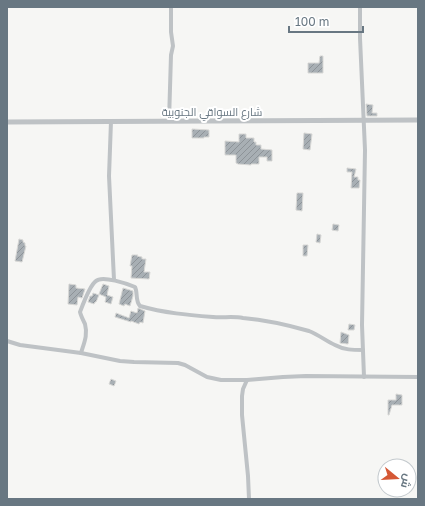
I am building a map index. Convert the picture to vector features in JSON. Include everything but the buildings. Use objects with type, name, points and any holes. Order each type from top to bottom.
[{"type":"street","points":[[169,121],[171,55],[173,46],[171,7]]},
{"type":"street","points":[[360,7],[365,150],[363,241],[364,377]]},
{"type":"street","name":"شارع السواقي الجنوبية","points":[[7,122],[418,120]]},
{"type":"street","points":[[110,121],[109,176],[114,280]]},
{"type":"street","points":[[81,354],[86,332],[80,312],[91,286],[98,279],[114,280],[135,287],[137,291],[138,304],[140,306],[174,314],[243,318],[278,323],[309,331],[334,345],[345,349],[363,350]]},
{"type":"street","points":[[7,341],[20,345],[120,361],[178,363],[185,365],[211,379],[221,380],[247,380],[283,377],[418,377]]},
{"type":"street","points":[[247,380],[243,389],[242,415],[249,499]]}]
